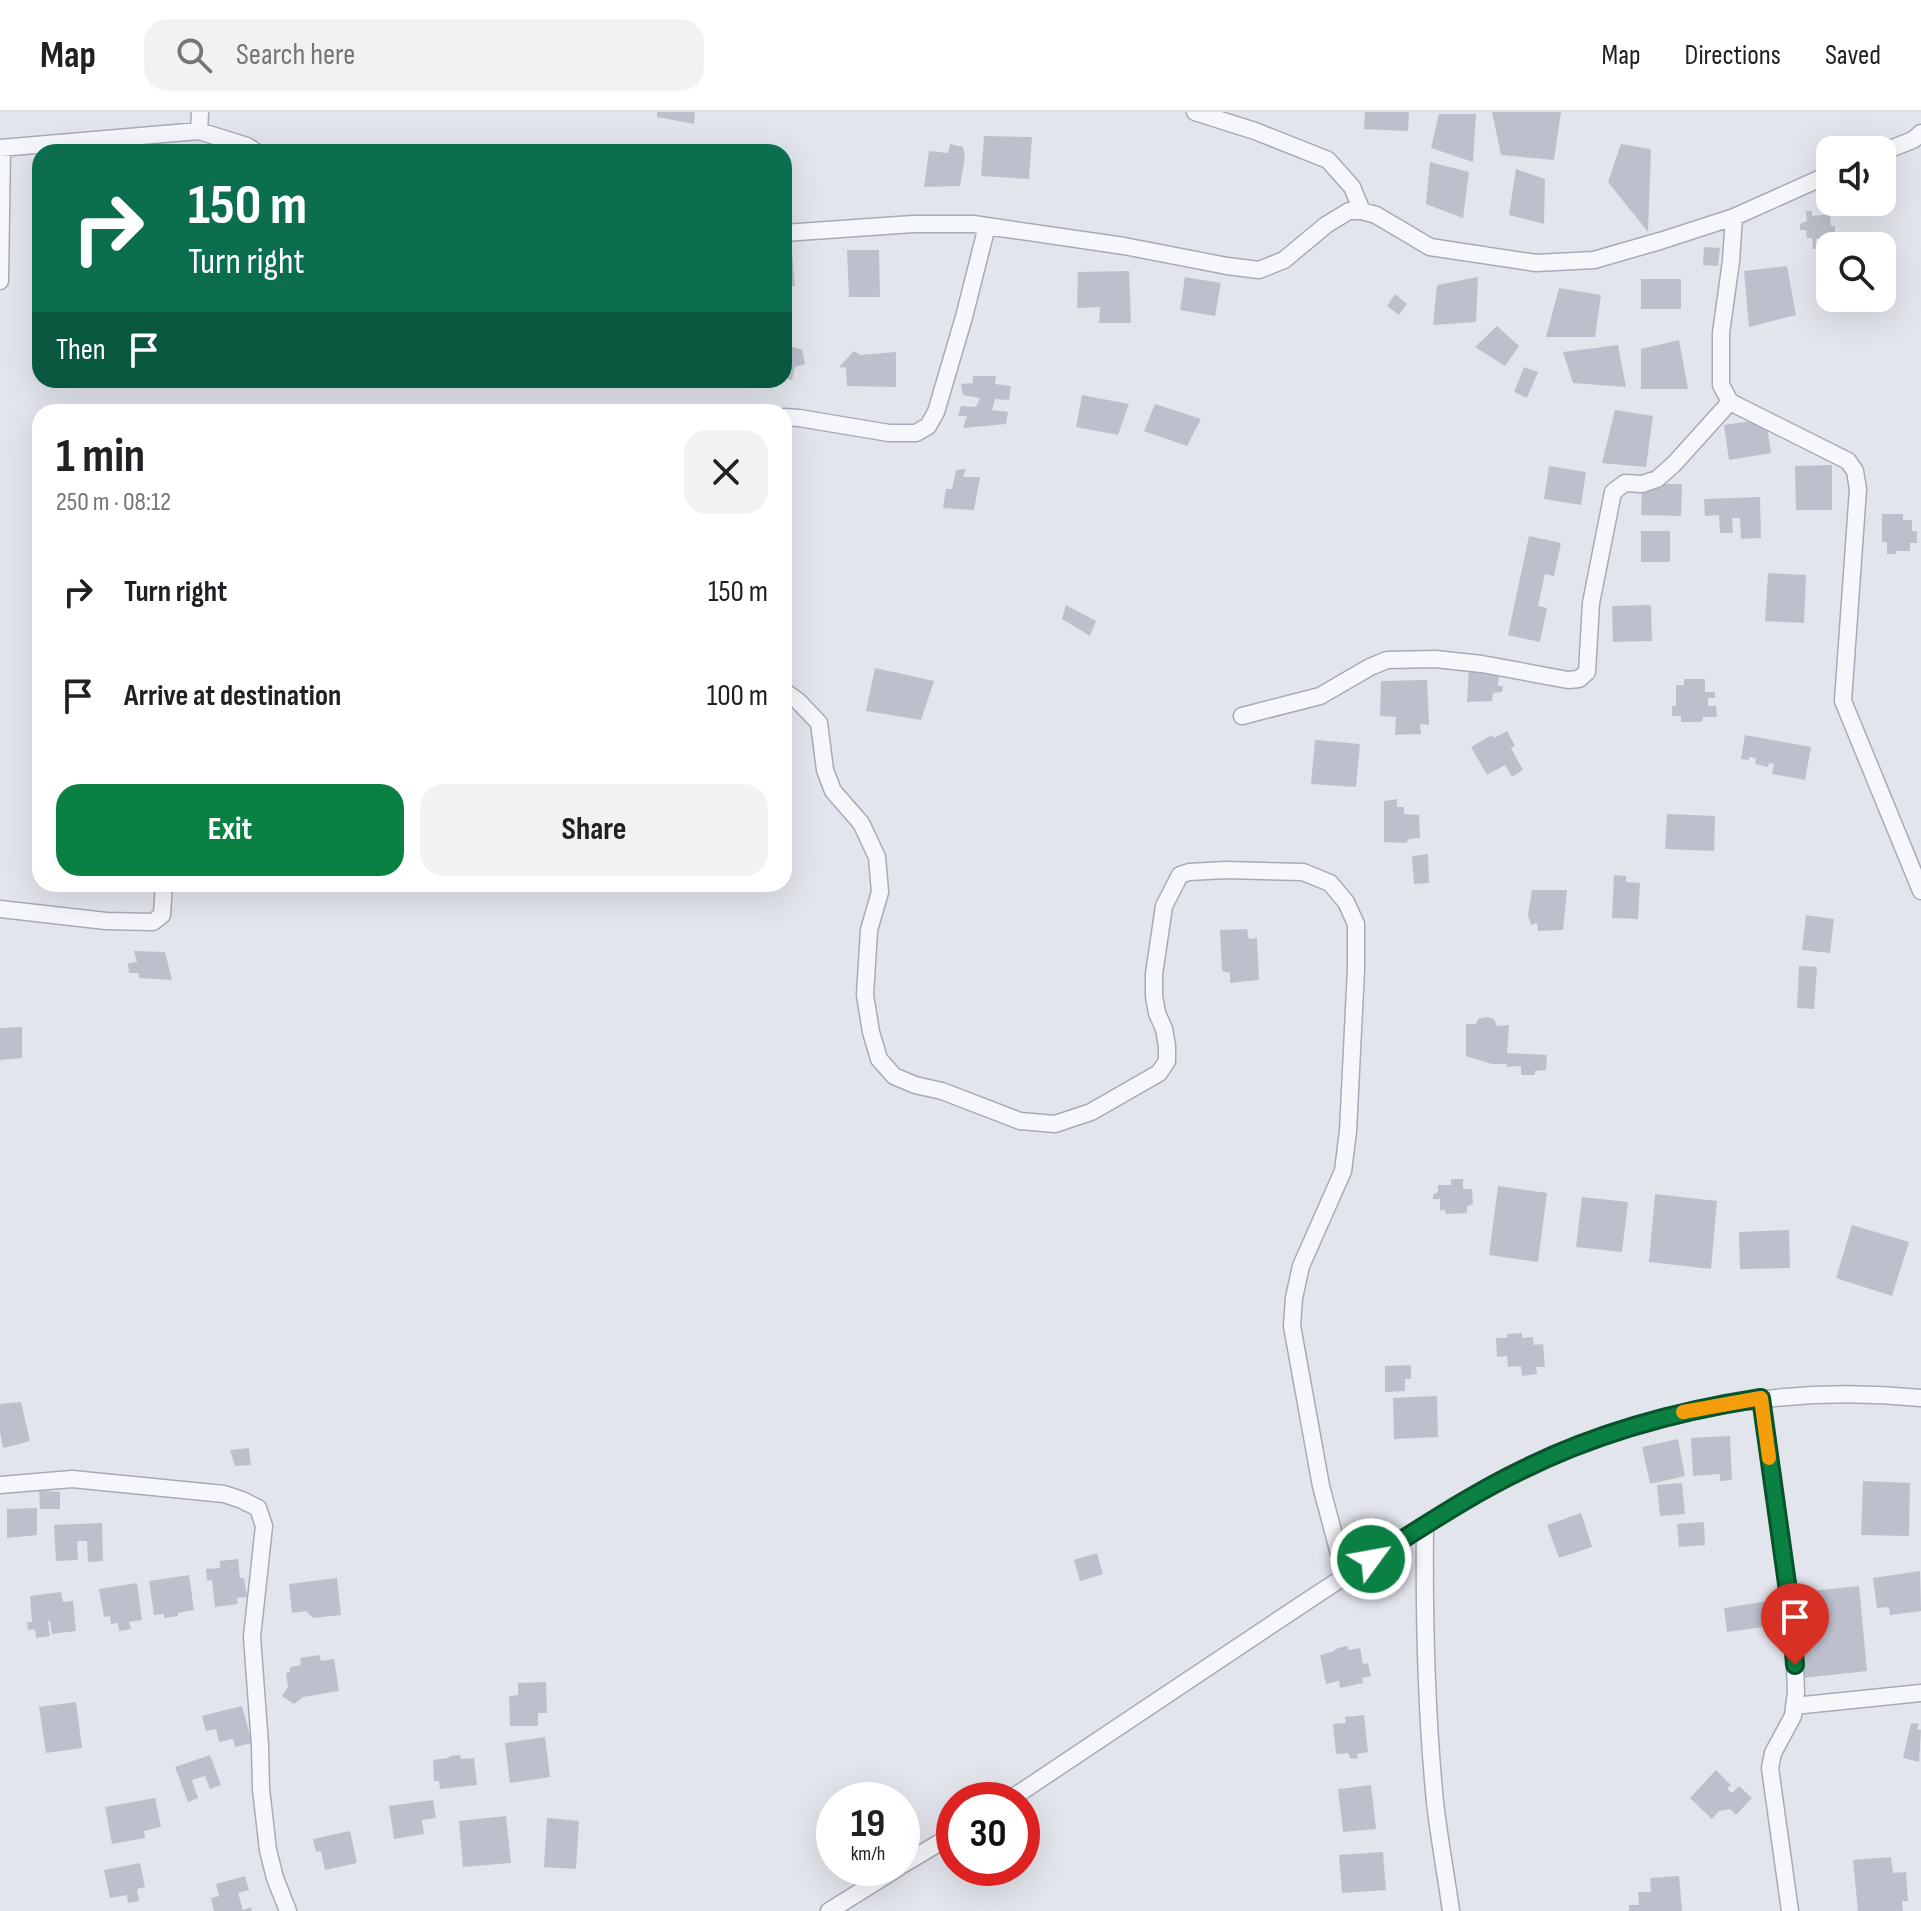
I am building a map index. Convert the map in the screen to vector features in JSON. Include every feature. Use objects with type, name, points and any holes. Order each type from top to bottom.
[{"type":"street","points":[[199,131],[200,112]]},
{"type":"street","points":[[1195,112],[1255,131],[1328,160],[1352,187],[1362,211]]},
{"type":"street","points":[[45,144],[199,131],[241,144]]},
{"type":"street","points":[[1896,147],[1921,133]]},
{"type":"street","points":[[0,281],[1,148],[32,145]]},
{"type":"street","points":[[792,232],[913,224],[973,224],[1259,270],[1284,260],[1326,225],[1349,211],[1362,211],[1376,215],[1430,247],[1536,263],[1594,260],[1660,241],[1734,217],[1816,180]]},
{"type":"street","points":[[1734,217],[1721,333],[1721,385],[1730,402],[1848,461],[1855,471],[1858,489],[1843,701],[1921,891]]},
{"type":"street","points":[[792,418],[889,433],[916,433],[928,426],[936,412],[987,226]]},
{"type":"street","points":[[1242,716],[1320,696],[1387,660],[1435,659],[1568,680],[1579,679],[1587,672],[1591,603],[1613,492],[1625,483],[1642,484],[1657,479],[1730,402]]},
{"type":"street","points":[[792,697],[819,723],[825,770],[833,791],[861,823],[877,857],[880,892],[869,930],[865,995],[871,1032],[879,1059],[894,1076],[915,1085],[942,1091],[1020,1121],[1055,1124],[1091,1112],[1159,1073],[1167,1061],[1166,1037],[1154,996],[1154,974],[1164,906],[1180,875],[1216,870],[1303,872],[1330,883],[1346,902],[1356,924],[1356,969],[1348,1131],[1343,1171],[1301,1266],[1292,1326],[1321,1486],[1345,1576]]},
{"type":"street","points":[[0,909],[106,921],[153,922],[162,915],[163,892]]},
{"type":"street","points":[[1036,1782],[1345,1576],[1521,1470],[1635,1425],[1761,1398],[1803,1394],[1921,1398]]},
{"type":"street","points":[[1761,1398],[1795,1665],[1794,1706],[1789,1724],[1773,1753],[1770,1768],[1790,1911]]},
{"type":"street","points":[[0,1485],[72,1479],[224,1494],[258,1508],[264,1526],[252,1637],[261,1789],[268,1850],[288,1911]]},
{"type":"street","points":[[1425,1526],[1424,1613],[1428,1706],[1436,1804],[1451,1911]]},
{"type":"street","points":[[1794,1706],[1921,1693]]},
{"type":"street","points":[[829,1911],[869,1886]]},
{"type":"building","points":[[657,112],[695,112],[694,124],[657,117]]},
{"type":"building","points":[[1365,112],[1409,112],[1408,131],[1364,129]]},
{"type":"building","points":[[1492,112],[1561,112],[1554,160],[1501,155]]},
{"type":"building","points":[[1439,114],[1476,114],[1473,162],[1431,148]]},
{"type":"building","points":[[984,136],[1032,137],[1029,179],[981,176]]},
{"type":"building","points":[[950,144],[963,147],[965,157],[960,186],[924,187],[929,151],[948,153]]},
{"type":"building","points":[[1621,144],[1651,149],[1648,232],[1608,182]]},
{"type":"building","points":[[1430,162],[1469,172],[1463,218],[1426,204]]},
{"type":"building","points":[[1516,169],[1545,179],[1544,224],[1509,215]]},
{"type":"building","points":[[1806,211],[1812,211],[1812,216],[1830,216],[1835,232],[1816,232],[1816,249],[1813,249],[1812,238],[1807,238],[1806,230],[1800,230],[1800,224],[1807,221]]},
{"type":"building","points":[[1704,247],[1720,248],[1718,266],[1703,265]]},
{"type":"building","points":[[847,250],[879,250],[880,297],[849,297]]},
{"type":"building","points":[[792,252],[795,286],[792,286]]},
{"type":"building","points":[[1787,266],[1796,315],[1749,327],[1744,271]]},
{"type":"building","points":[[1129,271],[1131,323],[1099,323],[1100,307],[1077,308],[1078,272]]},
{"type":"building","points":[[1185,277],[1221,283],[1215,316],[1180,310]]},
{"type":"building","points":[[1478,277],[1476,322],[1433,325],[1437,285]]},
{"type":"building","points":[[1641,279],[1681,279],[1681,309],[1641,309]]},
{"type":"building","points":[[1559,288],[1601,295],[1595,337],[1546,337]]},
{"type":"building","points":[[1395,294],[1407,304],[1399,315],[1387,306]]},
{"type":"building","points":[[1497,326],[1519,346],[1505,366],[1475,347]]},
{"type":"building","points":[[1679,340],[1688,389],[1641,389],[1641,349]]},
{"type":"building","points":[[1618,345],[1626,387],[1573,383],[1563,352]]},
{"type":"building","points":[[792,347],[802,350],[805,364],[795,367],[792,380]]},
{"type":"building","points":[[854,351],[860,355],[896,352],[896,387],[847,386],[846,368],[839,367]]},
{"type":"building","points":[[1524,367],[1538,372],[1527,398],[1514,392]]},
{"type":"building","points":[[973,376],[996,376],[995,384],[1011,386],[1009,400],[995,399],[992,410],[1008,412],[1006,424],[963,428],[967,416],[958,416],[961,406],[976,407],[980,398],[963,395],[961,384],[973,383]]},
{"type":"building","points":[[1082,395],[1129,404],[1118,435],[1076,427]]},
{"type":"building","points":[[1155,404],[1201,419],[1187,446],[1144,431]]},
{"type":"building","points":[[1615,410],[1653,416],[1646,467],[1602,463]]},
{"type":"building","points":[[1766,419],[1771,453],[1729,460],[1724,425]]},
{"type":"building","points":[[1832,465],[1832,510],[1796,510],[1795,466]]},
{"type":"building","points":[[1549,466],[1586,472],[1581,505],[1544,499]]},
{"type":"building","points":[[966,469],[963,477],[980,477],[974,510],[943,508],[946,489],[952,489],[956,470]]},
{"type":"building","points":[[1642,484],[1682,484],[1681,516],[1641,515]]},
{"type":"building","points":[[1760,497],[1761,538],[1741,539],[1740,518],[1732,518],[1733,533],[1720,533],[1719,515],[1705,516],[1704,499]]},
{"type":"building","points":[[1882,514],[1903,514],[1903,520],[1912,520],[1912,531],[1917,531],[1917,543],[1910,543],[1910,551],[1887,554],[1887,542],[1882,542]]},
{"type":"building","points":[[1641,531],[1670,531],[1670,562],[1641,562]]},
{"type":"building","points":[[1529,536],[1561,543],[1554,576],[1545,574],[1538,606],[1547,608],[1540,642],[1508,635]]},
{"type":"building","points":[[1768,573],[1806,575],[1804,623],[1765,621]]},
{"type":"building","points":[[1066,605],[1096,621],[1090,636],[1062,619]]},
{"type":"building","points":[[1651,605],[1652,641],[1613,642],[1612,606]]},
{"type":"building","points":[[1469,666],[1488,669],[1488,673],[1499,673],[1498,686],[1503,686],[1502,692],[1493,693],[1492,701],[1467,702]]},
{"type":"building","points":[[875,668],[934,681],[921,720],[866,711]]},
{"type":"building","points":[[1684,679],[1705,679],[1705,692],[1715,692],[1715,698],[1708,698],[1708,706],[1716,706],[1717,717],[1703,717],[1702,722],[1681,722],[1681,716],[1672,716],[1672,706],[1676,706],[1676,685],[1684,685]]},
{"type":"building","points":[[1427,680],[1429,725],[1420,724],[1421,734],[1395,735],[1396,717],[1380,716],[1381,681]]},
{"type":"building","points":[[1507,731],[1515,746],[1511,748],[1523,770],[1512,777],[1505,765],[1487,775],[1471,747],[1492,735],[1494,738]]},
{"type":"building","points":[[1745,735],[1811,747],[1805,780],[1772,774],[1774,764],[1769,763],[1768,767],[1755,764],[1756,758],[1741,759]]},
{"type":"building","points":[[1315,740],[1360,744],[1356,787],[1311,784]]},
{"type":"building","points":[[1397,799],[1397,807],[1404,807],[1404,814],[1419,815],[1420,838],[1409,839],[1406,843],[1384,842],[1384,801]]},
{"type":"building","points":[[1667,814],[1715,816],[1714,851],[1665,849]]},
{"type":"building","points":[[1428,854],[1429,883],[1414,884],[1412,856]]},
{"type":"building","points":[[1614,875],[1626,876],[1626,882],[1640,883],[1638,919],[1612,918]]},
{"type":"building","points":[[1532,890],[1567,890],[1563,930],[1538,931],[1537,923],[1531,925],[1528,915]]},
{"type":"building","points":[[1806,915],[1834,919],[1830,953],[1802,950]]},
{"type":"building","points":[[1247,929],[1249,939],[1257,938],[1259,980],[1230,983],[1230,973],[1222,971],[1220,930]]},
{"type":"building","points":[[134,951],[165,952],[172,980],[139,978],[139,973],[129,973],[128,963],[137,962]]},
{"type":"building","points":[[1799,966],[1817,967],[1814,1009],[1797,1008]]},
{"type":"building","points":[[1478,1019],[1494,1019],[1497,1026],[1509,1025],[1507,1053],[1547,1055],[1546,1070],[1535,1071],[1535,1075],[1521,1075],[1521,1066],[1506,1067],[1507,1064],[1492,1064],[1466,1056],[1466,1024],[1476,1024]]},
{"type":"building","points":[[22,1027],[22,1058],[0,1060],[0,1028]]},
{"type":"building","points":[[1451,1179],[1463,1179],[1463,1189],[1472,1189],[1473,1204],[1467,1206],[1467,1213],[1446,1214],[1444,1209],[1440,1211],[1440,1199],[1433,1199],[1438,1185],[1451,1185]]},
{"type":"building","points":[[1498,1186],[1547,1193],[1538,1262],[1489,1255]]},
{"type":"building","points":[[1655,1194],[1717,1201],[1711,1269],[1649,1262]]},
{"type":"building","points":[[1582,1197],[1628,1202],[1622,1252],[1576,1247]]},
{"type":"building","points":[[1852,1225],[1909,1242],[1892,1296],[1836,1278]]},
{"type":"building","points":[[1789,1230],[1790,1268],[1740,1269],[1739,1232]]},
{"type":"building","points":[[1522,1333],[1522,1338],[1533,1337],[1534,1345],[1543,1344],[1545,1367],[1536,1367],[1537,1374],[1522,1376],[1521,1366],[1508,1367],[1507,1356],[1497,1357],[1496,1338]]},
{"type":"building","points":[[1411,1365],[1411,1379],[1405,1379],[1405,1391],[1385,1392],[1385,1366]]},
{"type":"building","points":[[1437,1396],[1438,1437],[1394,1439],[1393,1398]]},
{"type":"building","points":[[21,1402],[30,1441],[3,1448],[0,1404]]},
{"type":"building","points":[[1730,1436],[1732,1480],[1720,1481],[1720,1474],[1693,1476],[1691,1438]]},
{"type":"building","points":[[1678,1439],[1685,1476],[1650,1484],[1642,1447]]},
{"type":"building","points":[[249,1448],[251,1465],[235,1466],[230,1450]]},
{"type":"building","points":[[1863,1481],[1910,1483],[1909,1536],[1861,1535]]},
{"type":"building","points":[[1682,1483],[1685,1514],[1660,1516],[1657,1485]]},
{"type":"building","points":[[39,1490],[60,1492],[60,1509],[40,1509]]},
{"type":"building","points":[[37,1508],[37,1535],[7,1538],[7,1509]]},
{"type":"building","points":[[1581,1513],[1592,1547],[1559,1558],[1547,1525]]},
{"type":"building","points":[[1704,1522],[1705,1545],[1679,1547],[1677,1524]]},
{"type":"building","points":[[102,1523],[103,1561],[88,1562],[87,1541],[77,1541],[78,1560],[56,1561],[54,1525]]},
{"type":"building","points":[[1097,1553],[1103,1574],[1080,1581],[1074,1560]]},
{"type":"building","points":[[238,1559],[240,1578],[244,1578],[247,1597],[237,1598],[238,1604],[215,1607],[212,1580],[207,1581],[206,1569],[220,1568],[220,1561]]},
{"type":"building","points":[[1920,1571],[1921,1611],[1890,1615],[1889,1607],[1877,1608],[1873,1578]]},
{"type":"building","points":[[189,1575],[194,1610],[164,1618],[164,1614],[154,1615],[149,1581]]},
{"type":"building","points":[[337,1578],[341,1615],[313,1618],[306,1611],[292,1613],[289,1584]]},
{"type":"building","points":[[137,1583],[142,1620],[129,1622],[131,1629],[119,1631],[118,1623],[111,1624],[110,1616],[104,1617],[99,1589]]},
{"type":"building","points":[[1859,1586],[1867,1671],[1803,1678],[1794,1593]]},
{"type":"building","points":[[61,1592],[63,1602],[73,1601],[76,1631],[52,1634],[48,1621],[50,1636],[36,1638],[35,1629],[28,1630],[27,1622],[32,1622],[30,1596]]},
{"type":"building","points":[[1769,1601],[1772,1626],[1727,1632],[1724,1608]]},
{"type":"building","points":[[1347,1646],[1348,1650],[1360,1648],[1363,1664],[1368,1663],[1371,1676],[1362,1678],[1363,1683],[1340,1688],[1339,1681],[1326,1684],[1320,1655]]},
{"type":"building","points":[[319,1655],[321,1661],[334,1659],[339,1691],[303,1697],[294,1704],[282,1696],[288,1687],[286,1673],[290,1672],[290,1667],[301,1665],[300,1658]]},
{"type":"building","points":[[546,1682],[547,1713],[538,1713],[538,1726],[510,1726],[509,1696],[518,1695],[518,1683]]},
{"type":"building","points":[[76,1702],[82,1748],[46,1753],[39,1707]]},
{"type":"building","points":[[242,1706],[252,1743],[235,1747],[233,1739],[219,1742],[216,1729],[206,1731],[202,1716]]},
{"type":"building","points":[[1364,1715],[1368,1752],[1351,1759],[1348,1753],[1336,1754],[1333,1724],[1346,1723],[1345,1717]]},
{"type":"building","points":[[1911,1723],[1919,1724],[1917,1729],[1921,1730],[1919,1762],[1903,1758]]},
{"type":"building","points":[[545,1737],[550,1777],[510,1783],[505,1743]]},
{"type":"building","points":[[210,1755],[221,1785],[210,1789],[205,1776],[192,1780],[198,1798],[188,1802],[175,1767]]},
{"type":"building","points":[[460,1755],[461,1759],[474,1758],[477,1785],[440,1789],[439,1781],[434,1781],[433,1760]]},
{"type":"building","points":[[1716,1770],[1731,1785],[1727,1789],[1732,1793],[1739,1786],[1752,1798],[1736,1815],[1730,1809],[1719,1811],[1712,1819],[1690,1798]]},
{"type":"building","points":[[1371,1785],[1376,1829],[1343,1832],[1338,1789]]},
{"type":"building","points":[[155,1798],[161,1827],[144,1831],[145,1838],[112,1844],[105,1807]]},
{"type":"building","points":[[433,1800],[436,1818],[422,1820],[424,1834],[394,1839],[389,1806]]},
{"type":"building","points":[[506,1816],[511,1863],[463,1867],[459,1821]]},
{"type":"building","points":[[547,1818],[579,1821],[576,1869],[544,1867]]},
{"type":"building","points":[[350,1831],[357,1863],[325,1870],[321,1851],[316,1852],[313,1839]]},
{"type":"building","points":[[1383,1852],[1386,1890],[1342,1893],[1339,1855]]},
{"type":"building","points":[[1891,1857],[1893,1873],[1906,1872],[1908,1901],[1902,1901],[1903,1911],[1858,1911],[1853,1860]]},
{"type":"building","points":[[140,1863],[145,1887],[137,1889],[139,1901],[128,1903],[127,1895],[110,1898],[104,1870]]},
{"type":"building","points":[[245,1876],[249,1890],[238,1893],[243,1910],[251,1907],[252,1911],[214,1911],[211,1898],[219,1896],[216,1884]]},
{"type":"building","points":[[1679,1876],[1682,1911],[1629,1911],[1629,1905],[1639,1905],[1638,1892],[1651,1892],[1650,1878]]},
{"type":"slow traffic","points":[[1683,1412],[1761,1398],[1769,1458]]},
{"type":"route","points":[[1371,1559],[1469,1498],[1544,1460],[1635,1425],[1712,1406],[1761,1398],[1790,1605],[1795,1665]]}]
